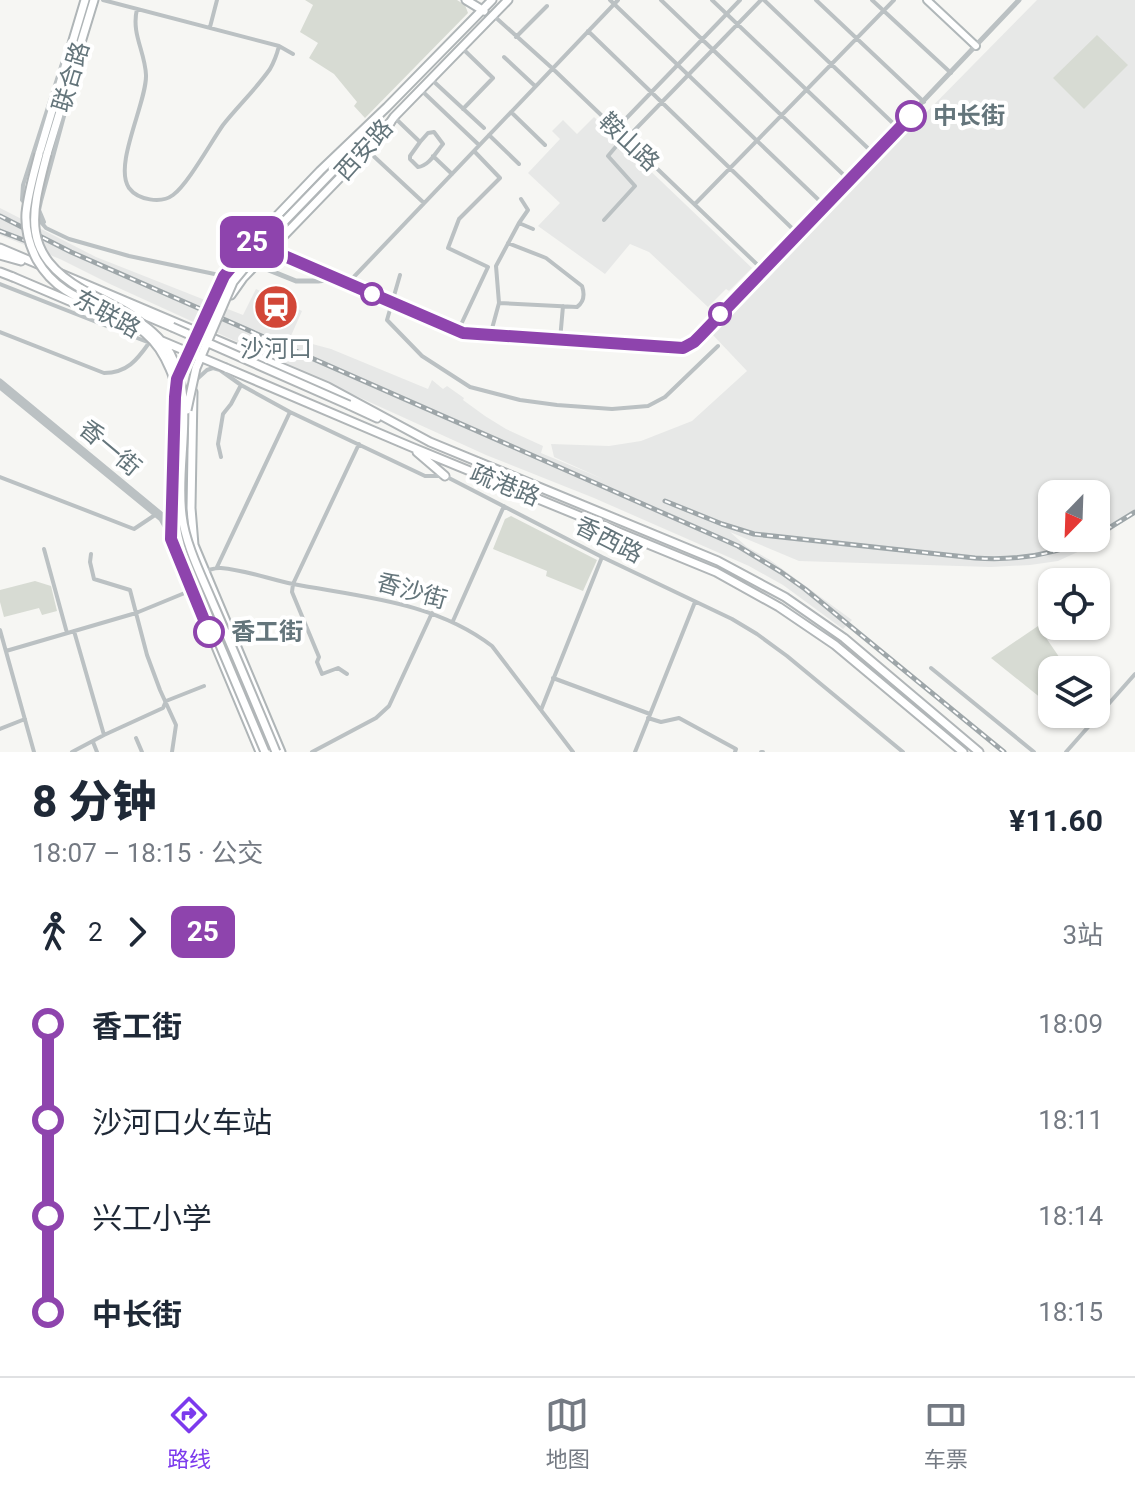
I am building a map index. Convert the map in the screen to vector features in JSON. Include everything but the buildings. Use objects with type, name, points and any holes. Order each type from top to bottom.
[{"type":"main road","name":"联合路","points":[[43,154],[89,0]]},
{"type":"main road","name":"鞍山路","points":[[466,0],[487,5]]},
{"type":"main road","name":"鞍山路","points":[[477,0],[487,5],[493,16]]},
{"type":"main road","name":"西安路","points":[[226,305],[236,286],[508,0]]},
{"type":"main road","points":[[927,0],[976,46]]},
{"type":"main road","name":"西安路","points":[[214,298],[224,276],[252,242],[487,5]]},
{"type":"main road","points":[[184,428],[196,368],[233,282],[275,231],[334,170],[366,146]]},
{"type":"main road","name":"东联路","points":[[43,154],[33,216],[36,237],[44,256],[65,279],[153,330],[177,367],[184,406],[182,516],[198,566],[278,752]]},
{"type":"main road","name":"东联路","points":[[43,154],[30,188],[26,216],[32,250],[45,273],[63,290],[147,334],[172,373],[177,417],[175,517],[180,547],[263,752]]},
{"type":"main road","points":[[0,248],[328,387],[430,442]]},
{"type":"main road","points":[[0,255],[62,273]]},
{"type":"main road","name":"疏港路","points":[[0,272],[409,446],[716,572],[779,607],[835,645],[963,752]]},
{"type":"main road","points":[[78,287],[430,442],[718,561],[785,597],[844,638],[979,752]]},
{"type":"main road","points":[[188,355],[177,379],[175,397],[171,539],[263,752]]},
{"type":"main road","points":[[201,362],[194,382],[191,508],[194,545],[278,752]]},
{"type":"main road","points":[[409,446],[445,476]]},
{"type":"street","points":[[89,0],[25,178],[22,200],[46,228],[69,239],[129,256],[224,276]]},
{"type":"street","points":[[46,228],[39,210],[89,0]]},
{"type":"street","points":[[103,0],[279,46],[293,54]]},
{"type":"street","points":[[210,27],[217,0]]},
{"type":"street","points":[[661,0],[849,180]]},
{"type":"street","points":[[712,0],[874,154]]},
{"type":"street","points":[[616,129],[740,0]]},
{"type":"street","points":[[604,220],[635,186],[608,156],[762,0],[898,129]]},
{"type":"street","points":[[816,0],[924,102]]},
{"type":"street","points":[[872,0],[951,73]]},
{"type":"street","points":[[695,204],[894,0]]},
{"type":"street","points":[[252,242],[458,331],[490,336],[683,348],[694,342],[1019,0]]},
{"type":"street","points":[[348,283],[614,1],[824,205]]},
{"type":"street","points":[[516,37],[547,6]]},
{"type":"street","points":[[137,9],[134,22],[146,75],[124,172],[129,188],[142,197],[156,201],[172,196],[184,183],[225,122],[270,68],[279,46]]},
{"type":"street","name":"鞍山路","points":[[493,16],[552,68],[763,270]]},
{"type":"street","points":[[588,31],[798,234]]},
{"type":"street","points":[[462,48],[493,78],[463,109]]},
{"type":"street","points":[[504,57],[535,86]]},
{"type":"street","points":[[431,79],[484,128]]},
{"type":"street","points":[[421,90],[479,145]]},
{"type":"street","points":[[511,112],[545,145]]},
{"type":"street","points":[[392,120],[420,142]]},
{"type":"street","points":[[434,132],[443,144],[423,166],[418,167],[410,156],[420,142],[428,133],[434,132]]},
{"type":"street","points":[[489,135],[519,164]]},
{"type":"street","points":[[366,146],[424,203]]},
{"type":"street","points":[[474,151],[507,185]]},
{"type":"street","points":[[433,156],[452,174]]},
{"type":"street","points":[[25,178],[28,183],[36,185],[46,182]]},
{"type":"street","points":[[458,331],[488,267],[448,248],[459,219],[500,178]]},
{"type":"street","points":[[490,336],[499,303],[496,266],[528,210],[521,199]]},
{"type":"street","points":[[519,223],[533,229]]},
{"type":"street","points":[[499,303],[577,307],[584,297],[582,286],[546,258],[508,243]]},
{"type":"street","points":[[239,258],[296,281],[336,278]]},
{"type":"street","points":[[249,272],[266,268]]},
{"type":"street","points":[[400,275],[387,320],[422,356],[470,387],[532,402],[612,409],[648,406],[665,397],[718,346]]},
{"type":"street","points":[[0,284],[149,343],[188,355]]},
{"type":"street","points":[[560,340],[563,306]]},
{"type":"street","points":[[0,332],[104,373],[119,371],[136,362],[149,343]]},
{"type":"street","name":"香西路","points":[[194,382],[213,368],[220,370],[290,412],[425,476],[445,476],[602,557],[732,619],[787,656],[903,752]]},
{"type":"street","name":"香一街","points":[[0,384],[171,522],[194,545]]},
{"type":"street","name":"香一街","points":[[0,384],[155,515],[165,525],[171,539]]},
{"type":"street","points":[[221,457],[218,444],[223,414],[241,385]]},
{"type":"street","points":[[187,579],[217,567],[290,412]]},
{"type":"street","points":[[347,674],[338,668],[322,674],[317,662],[319,657],[292,592],[359,444]]},
{"type":"street","points":[[0,477],[134,529],[155,515]]},
{"type":"street","points":[[453,621],[504,506]]},
{"type":"street","points":[[44,549],[104,735]]},
{"type":"street","points":[[91,554],[94,579],[130,590],[147,655],[176,725],[172,752]]},
{"type":"street","points":[[541,710],[602,557]]},
{"type":"street","name":"香沙街","points":[[217,567],[372,597],[453,621],[492,646],[573,752]]},
{"type":"street","points":[[6,651],[136,613],[192,590]]},
{"type":"street","points":[[635,752],[695,602]]},
{"type":"street","points":[[312,752],[376,718],[389,706],[432,613]]},
{"type":"street","points":[[0,630],[34,752]]},
{"type":"street","points":[[931,668],[1034,752]]},
{"type":"street","points":[[1066,752],[1135,674]]},
{"type":"street","points":[[553,678],[661,722],[679,718],[736,749],[735,752]]},
{"type":"street","points":[[72,752],[163,708],[166,701],[204,686]]},
{"type":"street","points":[[0,729],[25,719]]},
{"type":"street","points":[[136,738],[142,752]]},
{"type":"street","points":[[93,742],[97,752]]},
{"type":"street","points":[[891,752],[895,746]]},
{"type":"shaded area","points":[[305,0],[457,0],[465,5],[468,13],[365,118],[354,106],[357,102],[334,74],[309,58],[318,43],[300,32],[313,5]]},
{"type":"shaded area","points":[[1037,0],[1135,0],[1135,514],[1110,531],[1110,480],[1038,480],[1038,552],[1078,552],[1058,561],[991,567],[799,561],[730,532],[852,620],[843,629],[783,585],[749,566],[486,455],[60,259],[0,235],[0,208],[96,257],[243,315],[256,289],[302,311],[290,338],[331,349],[428,389],[432,380],[443,389],[447,386],[485,416],[543,446],[541,453],[603,479],[554,457],[551,444],[609,446],[641,441],[692,421],[747,371],[712,334]]},
{"type":"shaded area","points":[[1097,35],[1128,65],[1084,109],[1053,78]]},
{"type":"shaded area","points":[[594,117],[752,268],[708,307],[649,252],[630,244],[605,274],[538,226],[560,203],[528,173],[560,139],[552,131],[563,120],[577,134]]},
{"type":"shaded area","points":[[511,516],[597,560],[583,591],[546,576],[547,571],[493,549],[505,519]]},
{"type":"shaded area","points":[[35,581],[51,586],[57,611],[42,615],[39,608],[4,617],[0,590]]},
{"type":"shaded area","points":[[1038,626],[1038,640],[1048,640],[1058,656],[1038,656],[1038,696],[991,658]]},
{"type":"tunnel","points":[[188,355],[214,298]]},
{"type":"railway","points":[[0,216],[71,252],[738,546],[805,589],[1004,752]]},
{"type":"railway","points":[[0,231],[26,241]]},
{"type":"railway","points":[[665,501],[754,534],[975,558],[1006,559],[1052,552]]},
{"type":"railway","points":[[1110,527],[1135,512]]},
{"type":"bus line","name":"25","points":[[209,632],[171,539],[175,397],[177,379],[224,276],[252,242],[463,333],[683,348],[701,335],[911,116]]},
{"type":"place","name":"中长街","points":[[911,116]]},
{"type":"place","name":"沙河口","points":[[276,307]]},
{"type":"place","name":"香工街","points":[[209,632]]}]
